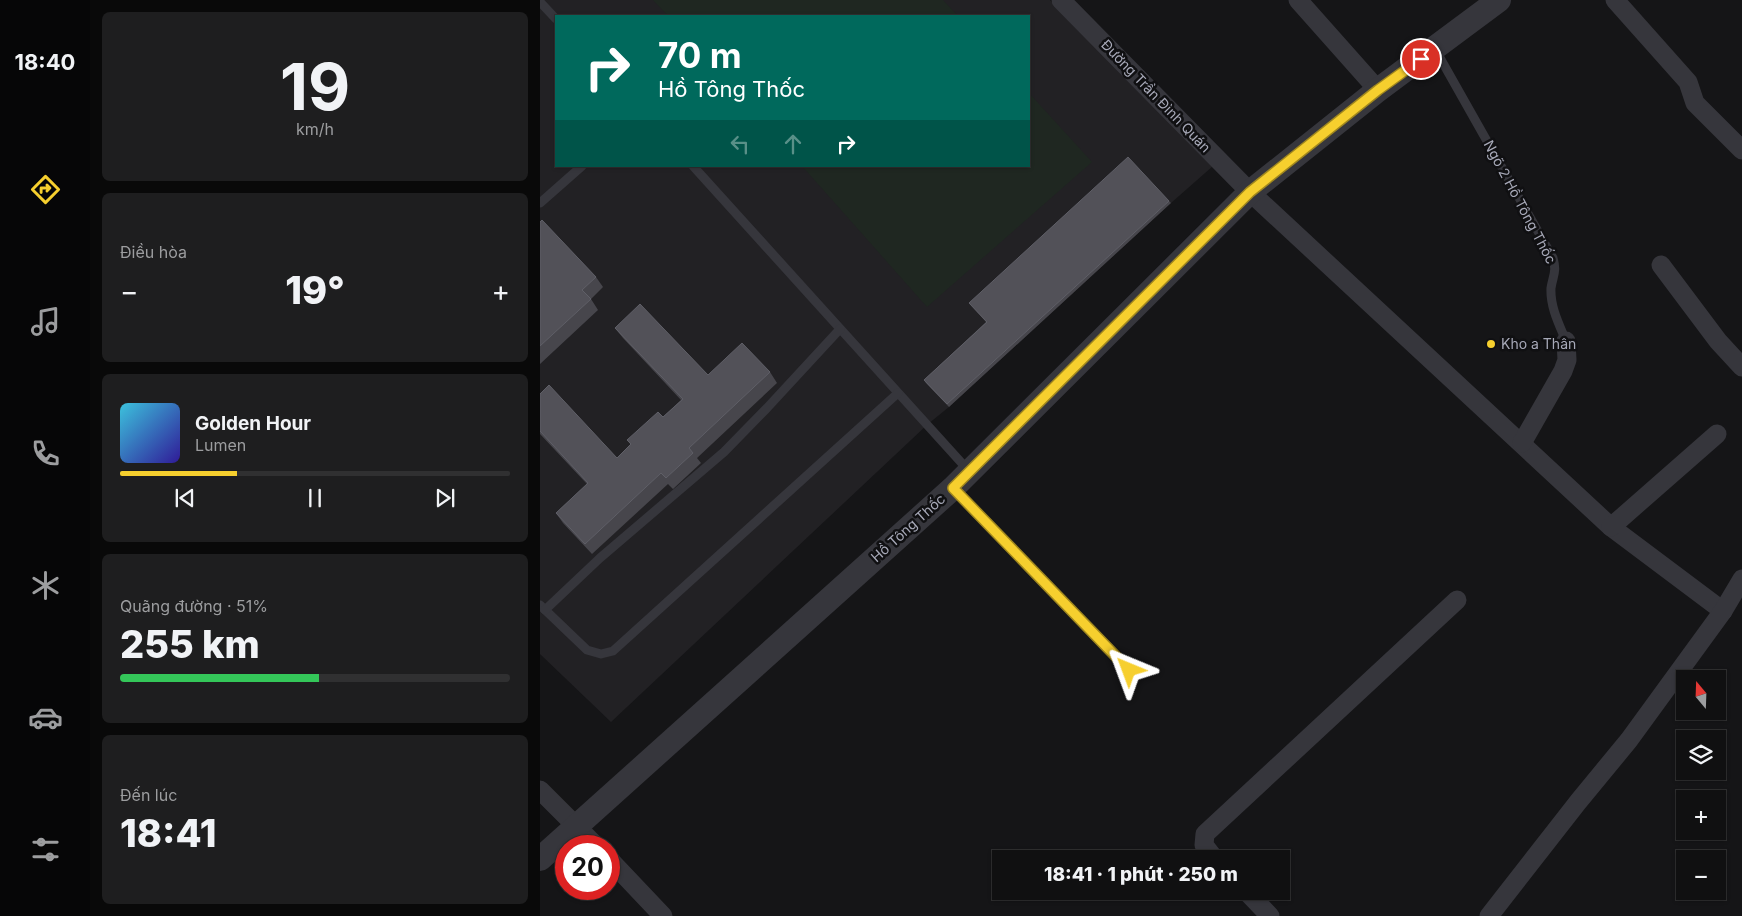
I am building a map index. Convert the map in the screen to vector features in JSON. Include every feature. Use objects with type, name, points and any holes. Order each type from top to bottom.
[{"type":"street","name":"Đường Trần Đình Quán","points":[[1061,0],[1250,192],[1611,527],[1723,611]]},
{"type":"street","points":[[1298,0],[1378,90]]},
{"type":"street","name":"Hồ Tông Thốc","points":[[540,859],[953,488],[1250,192],[1378,90],[1499,0]]},
{"type":"street","points":[[1614,0],[1688,82],[1695,104],[1742,150]]},
{"type":"street","points":[[1661,266],[1718,341],[1742,366]]},
{"type":"street","name":"Ngõ 2 Hồ Tông Thốc","points":[[1522,443],[1563,371],[1566,360],[1566,341]]},
{"type":"street","points":[[1611,527],[1717,434]]},
{"type":"street","points":[[1489,916],[1629,740],[1723,611],[1742,579]]},
{"type":"street","points":[[1208,850],[1204,845],[1205,834],[1457,600]]},
{"type":"street","points":[[540,790],[586,835]]},
{"type":"street","points":[[620,871],[663,916]]},
{"type":"street","points":[[1255,900],[1270,916]]},
{"type":"lane","points":[[540,2],[555,18]]},
{"type":"lane","name":"Ngõ 2 Hồ Tông Thốc","points":[[1435,49],[1553,258],[1556,268],[1552,288],[1552,303],[1566,341]]},
{"type":"lane","points":[[540,204],[581,167]]},
{"type":"lane","points":[[694,167],[969,471]]},
{"type":"lane","points":[[840,329],[724,452],[542,607],[587,650],[601,654],[613,651],[898,394]]},
{"type":"lane","points":[[953,488],[1129,670]]},
{"type":"shaded area","points":[[540,0],[1050,0],[1213,166],[928,424],[611,722],[540,654]]},
{"type":"shaded area","points":[[653,0],[943,0],[957,15],[667,15]]},
{"type":"shaded area","points":[[1030,94],[1092,162],[927,307],[803,167],[1030,167]]},
{"type":"building","points":[[1128,157],[1169,201],[947,404],[924,380],[987,322],[969,303]]},
{"type":"building","points":[[542,220],[596,277],[582,290],[591,299],[540,346],[540,222]]},
{"type":"building","points":[[640,304],[708,375],[742,343],[770,372],[689,448],[693,453],[666,478],[661,473],[585,544],[556,513],[588,483],[540,431],[540,394],[549,385],[617,458],[631,444],[627,440],[658,412],[663,417],[683,399],[615,328]]},
{"type":"place","name":"Kho a Thân","points":[[1491,344]]},
{"type":"route","points":[[1129,670],[953,488],[1250,192],[1378,90],[1421,59]]}]
